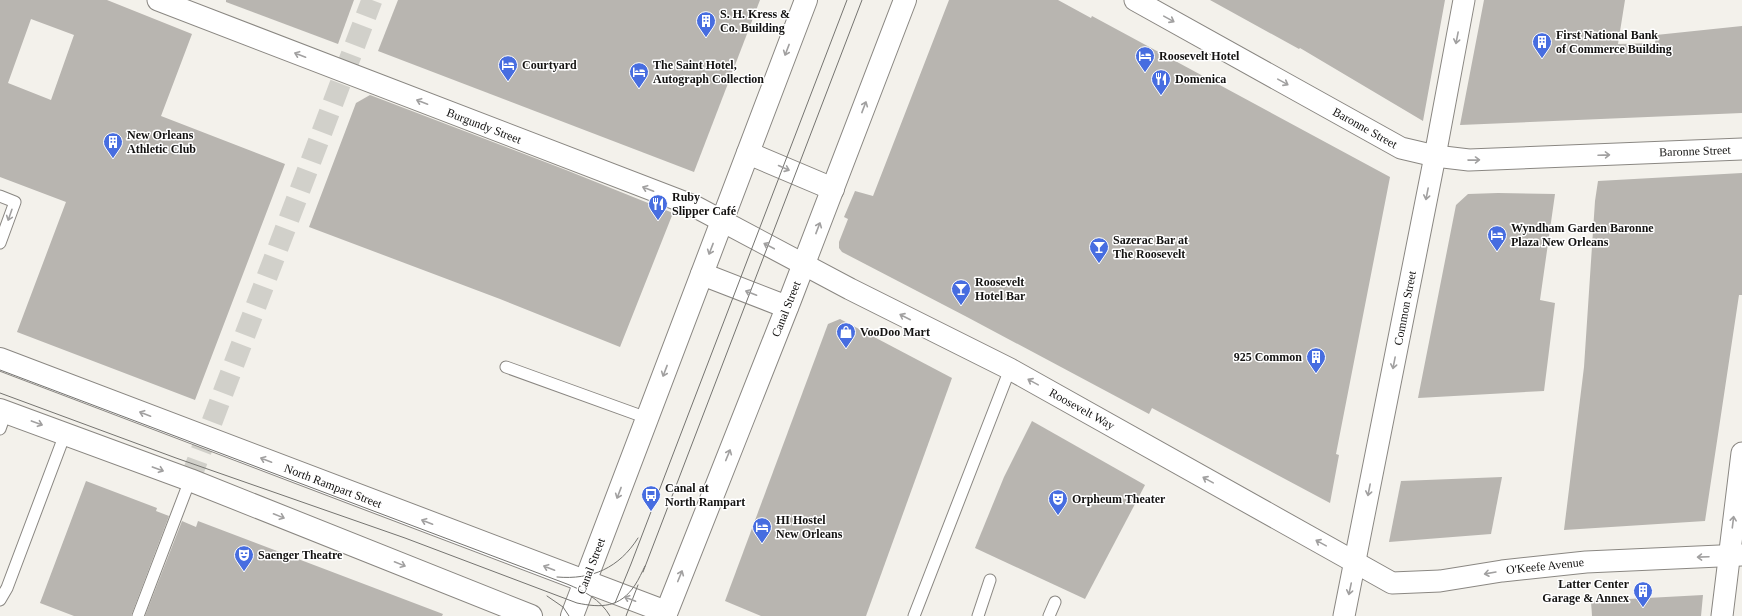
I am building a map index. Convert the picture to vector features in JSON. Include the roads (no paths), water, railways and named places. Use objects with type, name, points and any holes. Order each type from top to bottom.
[{"type":"main road","name":"Canal Street","points":[[572,616],[806,0]]},
{"type":"main road","name":"Canal Street","points":[[669,615],[905,0]]},
{"type":"main road","points":[[748,153],[833,189]]},
{"type":"main road","points":[[702,274],[787,307]]},
{"type":"main road","name":"North Rampart Street","points":[[0,359],[669,615]]},
{"type":"main road","points":[[2,417],[65,434],[190,480],[531,616]]},
{"type":"street","name":"Burgundy Street","points":[[158,0],[694,206],[804,264]]},
{"type":"street","name":"Baronne Street","points":[[1135,0],[1401,148],[1435,156],[1469,160],[1742,149]]},
{"type":"street","name":"Common Street","points":[[1344,616],[1356,562],[1464,0]]},
{"type":"street","name":"Roosevelt Way","points":[[804,264],[1010,369],[1356,562]]},
{"type":"street","points":[[1722,616],[1735,555],[1742,453]]},
{"type":"street","name":"O'Keefe Avenue","points":[[1356,562],[1392,583],[1440,581],[1502,571],[1586,562],[1735,555]]},
{"type":"lane","points":[[0,196],[15,202],[0,243]]},
{"type":"lane","points":[[506,367],[647,418]]},
{"type":"lane","points":[[914,616],[1010,369]]},
{"type":"lane","points":[[0,600],[6,588],[65,434]]},
{"type":"lane","points":[[138,616],[190,480]]},
{"type":"lane","points":[[978,616],[990,580]]},
{"type":"lane","points":[[1049,616],[1055,602]]},
{"type":"tunnel","points":[[190,480],[372,0]]},
{"type":"tram line","points":[[615,603],[847,0]]},
{"type":"tram line","points":[[643,572],[862,0]]},
{"type":"tram line","points":[[0,370],[567,584],[591,596],[606,610],[610,616]]},
{"type":"tram line","points":[[0,393],[176,458],[405,538],[577,603],[602,606],[616,602],[629,593],[645,566]]},
{"type":"tram line","points":[[557,577],[582,576],[604,570],[622,557],[638,538]]},
{"type":"tram line","points":[[626,616],[638,585]]},
{"type":"tram line","points":[[547,596],[563,607],[569,616]]},
{"type":"place","name":"S. H. Kress & Co. Building","points":[[706,38]]},
{"type":"place","name":"First National Bank of Commerce Building","points":[[1542,59]]},
{"type":"place","name":"Roosevelt Hotel","points":[[1145,73]]},
{"type":"place","name":"Courtyard","points":[[508,82]]},
{"type":"place","name":"The Saint Hotel, Autograph Collection","points":[[639,89]]},
{"type":"place","name":"Domenica","points":[[1161,96]]},
{"type":"place","name":"New Orleans Athletic Club","points":[[113,159]]},
{"type":"place","name":"Ruby Slipper Café","points":[[658,221]]},
{"type":"place","name":"Wyndham Garden Baronne Plaza New Orleans","points":[[1497,252]]},
{"type":"place","name":"Sazerac Bar at The Roosevelt","points":[[1099,264]]},
{"type":"place","name":"Roosevelt Hotel Bar","points":[[961,306]]},
{"type":"place","name":"VooDoo Mart","points":[[846,349]]},
{"type":"place","name":"925 Common","points":[[1316,374]]},
{"type":"place","name":"Canal at North Rampart","points":[[651,512]]},
{"type":"place","name":"Orpheum Theater","points":[[1058,516]]},
{"type":"place","name":"HI Hostel New Orleans","points":[[762,544]]},
{"type":"place","name":"Saenger Theatre","points":[[244,572]]},
{"type":"place","name":"Latter Center Garage & Annex","points":[[1643,608]]}]
